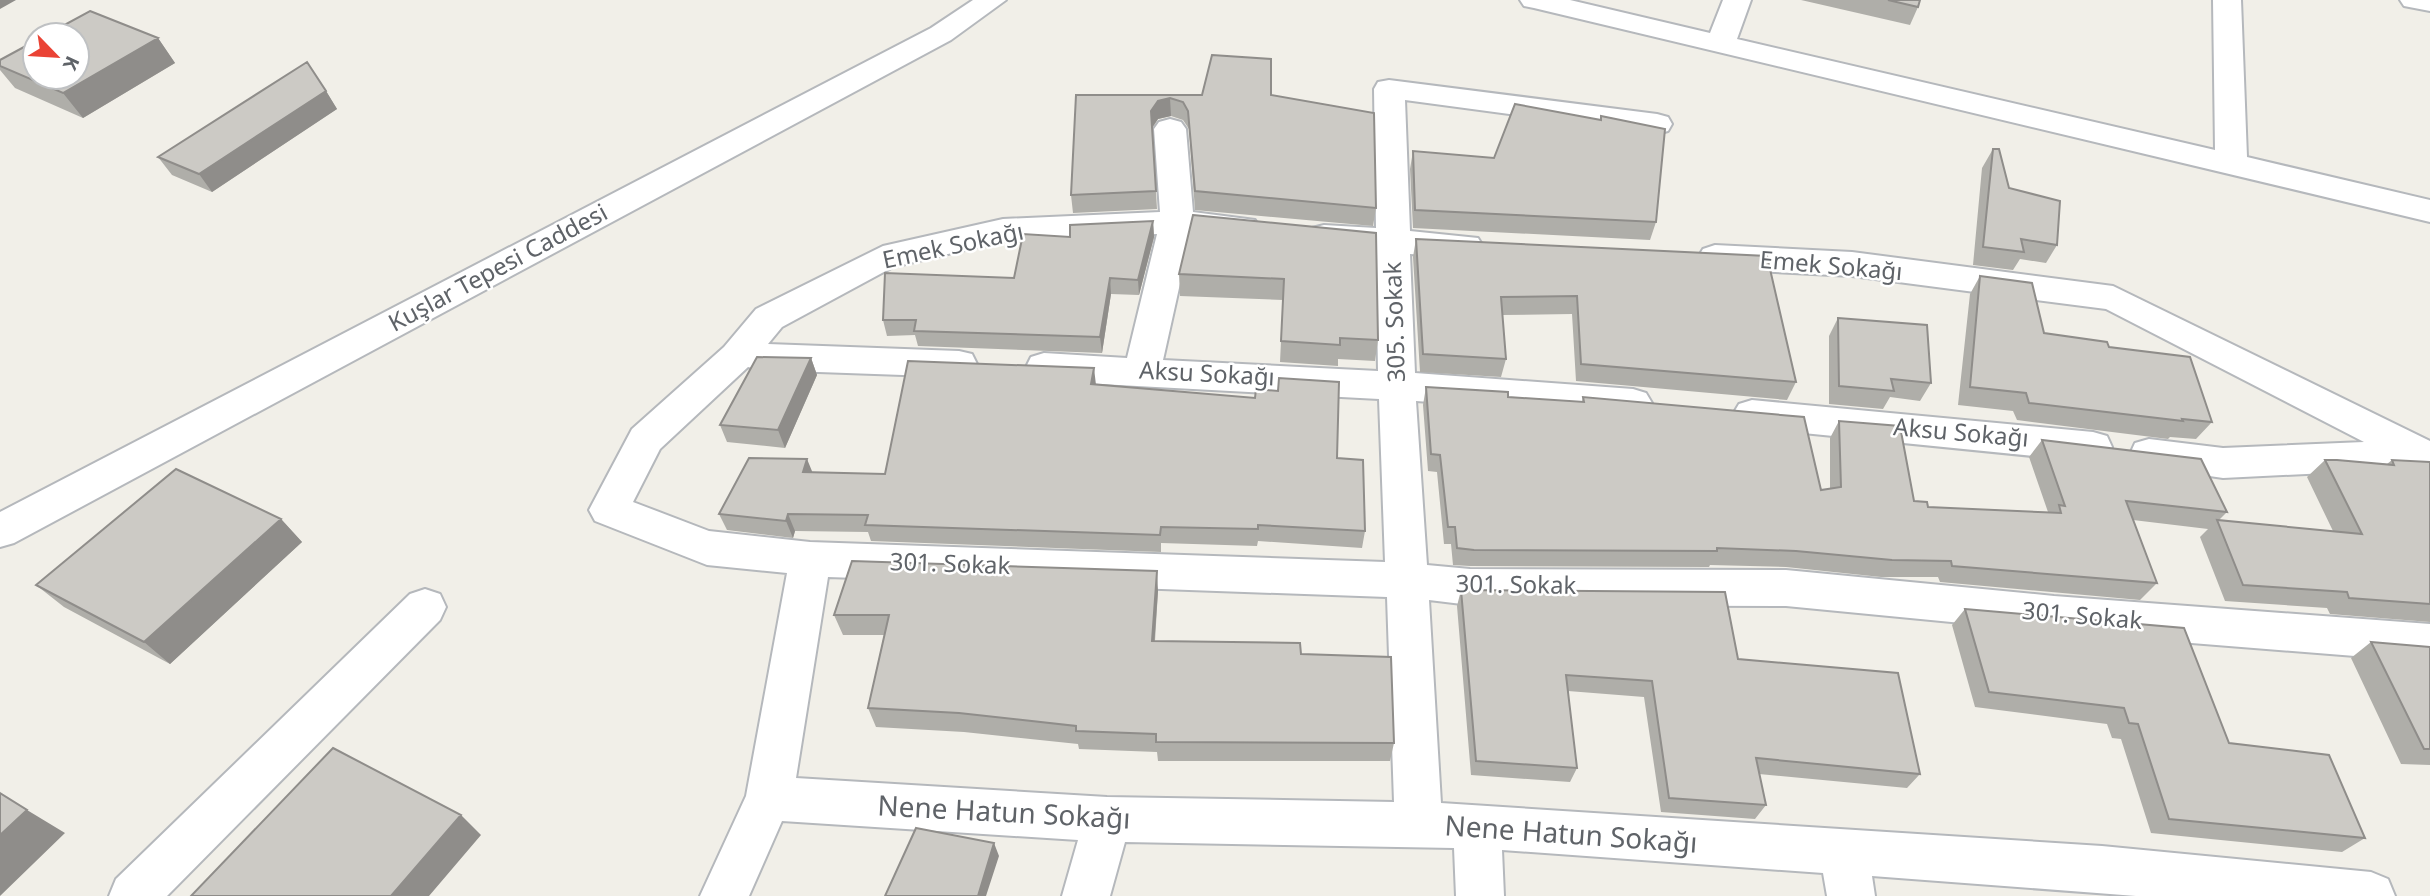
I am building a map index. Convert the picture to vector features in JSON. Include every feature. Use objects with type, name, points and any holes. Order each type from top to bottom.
[{"type":"street","name":"Kuşlar Tepesi Caddesi","points":[[0,531],[929,40],[992,0]]},
{"type":"street","points":[[1534,0],[2430,211]]},
{"type":"street","points":[[1721,43],[1737,0]]},
{"type":"street","points":[[2228,0],[2231,165]]},
{"type":"street","points":[[2414,0],[2430,3]]},
{"type":"street","name":"305. Sokak","points":[[1419,825],[1397,386],[1389,89],[1657,124]]},
{"type":"street","points":[[1142,370],[1177,222],[1170,129]]},
{"type":"street","name":"Emek Sokağı","points":[[609,509],[646,439],[737,356],[769,318],[883,258],[1003,230],[1177,222],[1393,242],[1499,247]]},
{"type":"street","name":"Emek Sokağı","points":[[1687,256],[1852,264],[2113,298],[2427,455]]},
{"type":"street","name":"Aksu Sokağı","points":[[737,356],[1142,370],[1674,407]]},
{"type":"street","name":"Aksu Sokağı","points":[[1715,411],[2017,438],[2223,463],[2427,455]]},
{"type":"street","name":"301. Sokak","points":[[609,509],[707,548],[810,559],[1406,580],[1470,586],[1786,588],[2054,614],[2430,643]]},
{"type":"street","points":[[723,896],[769,798],[810,559]]},
{"type":"street","points":[[133,896],[425,607]]},
{"type":"street","name":"Nene Hatun Sokağı","points":[[769,798],[1107,819],[1477,826],[1847,874],[2102,869],[2371,896]]},
{"type":"street","points":[[1086,896],[1107,819]]},
{"type":"street","points":[[1477,826],[1480,896]]},
{"type":"building","points":[[1888,0],[1920,0],[1918,7]]},
{"type":"building","points":[[90,11],[158,38],[91,77],[91,21],[72,21]]},
{"type":"building","points":[[21,49],[21,75],[0,66],[0,60]]},
{"type":"building","points":[[1212,55],[1271,59],[1271,95],[1374,113],[1376,208],[1195,191],[1188,111],[1183,102],[1170,98],[1158,101],[1151,111],[1156,191],[1071,195],[1076,95],[1202,95]]},
{"type":"building","points":[[307,62],[326,91],[199,174],[158,157]]},
{"type":"building","points":[[1515,104],[1601,120],[1601,116],[1665,129],[1656,222],[1415,210],[1413,151],[1494,158]]},
{"type":"building","points":[[1993,149],[1999,149],[2009,188],[2060,201],[2057,245],[2021,239],[2024,252],[1983,247]]},
{"type":"building","points":[[1193,215],[1376,233],[1378,340],[1340,338],[1340,345],[1281,341],[1284,279],[1179,274]]},
{"type":"building","points":[[1153,221],[1138,280],[1110,278],[1100,337],[914,331],[916,320],[883,320],[885,273],[1014,278],[1023,234],[1070,237],[1070,225]]},
{"type":"building","points":[[1416,239],[1767,256],[1796,382],[1581,364],[1577,296],[1501,297],[1506,359],[1423,354]]},
{"type":"building","points":[[1980,276],[2032,283],[2044,333],[2107,342],[2109,347],[2190,357],[2212,422],[2029,403],[2026,393],[1970,387]]},
{"type":"building","points":[[1838,318],[1927,325],[1931,383],[1891,379],[1894,391],[1839,386]]},
{"type":"building","points":[[757,357],[811,358],[778,430],[720,425]]},
{"type":"building","points":[[908,361],[1094,368],[1091,384],[1255,398],[1256,389],[1278,391],[1279,378],[1339,382],[1337,458],[1363,460],[1365,531],[1258,525],[1258,529],[1161,527],[1160,535],[865,525],[868,515],[788,514],[786,521],[719,514],[749,458],[807,459],[803,472],[885,474]]},
{"type":"building","points":[[1426,387],[1508,392],[1508,397],[1584,402],[1583,397],[1804,417],[1821,490],[1841,487],[1839,421],[1900,426],[1914,501],[1927,502],[1928,507],[2061,513],[2059,505],[2065,506],[2042,440],[2201,459],[2227,512],[2126,501],[2157,583],[1952,566],[1951,561],[1892,560],[1796,551],[1717,548],[1717,551],[1457,548],[1455,527],[1448,527],[1440,455],[1431,454]]},
{"type":"building","points":[[2325,460],[2394,465],[2392,460],[2430,462],[2430,604],[2349,598],[2347,592],[2243,585],[2217,520],[2362,534]]},
{"type":"building","points":[[176,469],[281,519],[144,642],[36,585]]},
{"type":"building","points":[[852,561],[1157,571],[1152,641],[1300,643],[1301,654],[1391,657],[1394,743],[1156,742],[1156,734],[1076,731],[1076,726],[959,713],[868,708],[889,615],[834,615]]},
{"type":"building","points":[[1461,590],[1725,592],[1738,659],[1898,673],[1920,774],[1756,758],[1766,805],[1669,798],[1652,681],[1566,675],[1577,768],[1476,761]]},
{"type":"building","points":[[1965,609],[2184,628],[2229,743],[2329,755],[2365,838],[2169,819],[2138,724],[2129,723],[2124,708],[1989,692]]},
{"type":"building","points":[[2371,642],[2430,647],[2430,749],[2424,749]]},
{"type":"building","points":[[333,748],[461,815],[391,896],[191,896]]},
{"type":"building","points":[[0,793],[27,810],[0,835]]},
{"type":"building","points":[[916,828],[994,843],[978,896],[885,896]]}]
